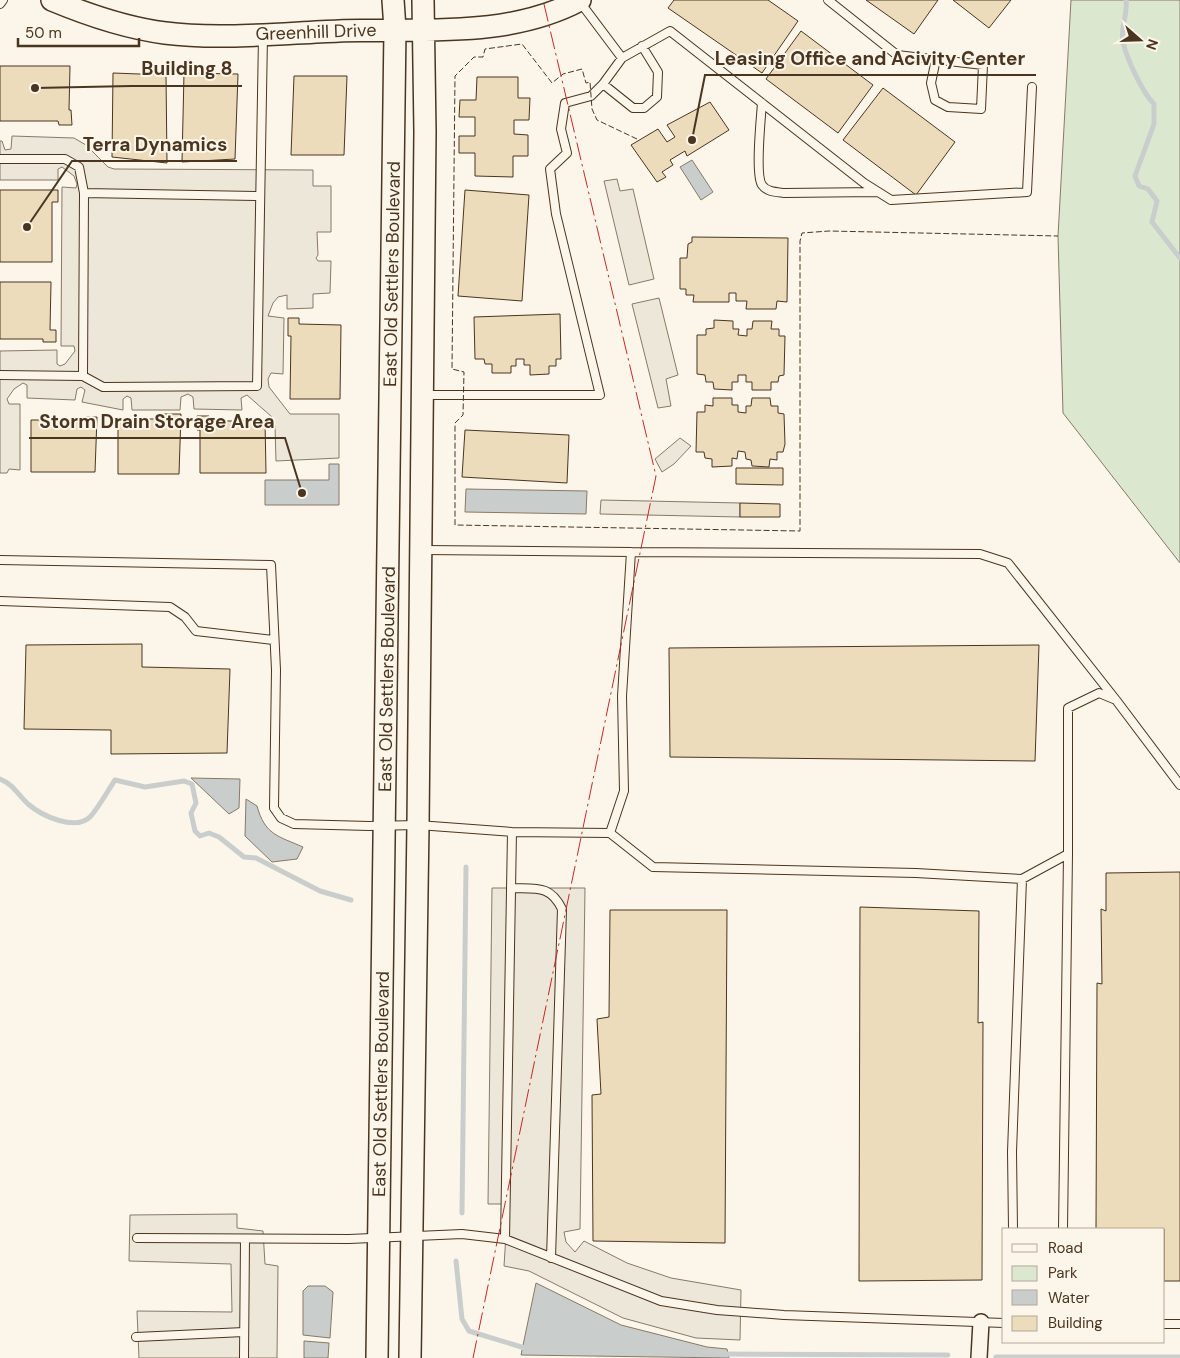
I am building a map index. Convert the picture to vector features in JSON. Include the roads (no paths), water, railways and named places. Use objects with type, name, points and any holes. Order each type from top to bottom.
[{"type":"main road","name":"Greenhill Drive","points":[[52,0],[112,22],[139,29],[192,36],[490,27],[545,14],[580,0]]},
{"type":"main road","name":"East Old Settlers Boulevard","points":[[377,1358],[395,29],[393,0]]},
{"type":"main road","name":"East Old Settlers Boulevard","points":[[410,1358],[423,395],[423,0]]},
{"type":"street","points":[[979,1358],[980,1322]]},
{"type":"lane","points":[[0,4],[3,0]]},
{"type":"lane","points":[[580,0],[622,58]]},
{"type":"lane","points":[[828,0],[898,55],[936,59],[983,65],[981,109],[948,107],[935,100],[931,83],[936,59]]},
{"type":"lane","points":[[423,395],[600,395],[556,214],[550,169],[567,153],[561,129],[565,103],[591,96],[604,84],[622,58],[670,31],[878,192],[891,200],[1027,192],[1032,87]]},
{"type":"lane","points":[[0,375],[83,376],[103,388],[257,386],[263,34]]},
{"type":"lane","points":[[604,84],[633,108],[644,108],[657,98],[658,72],[642,46]]},
{"type":"lane","points":[[762,102],[759,172],[763,187],[770,191],[784,193],[878,192]]},
{"type":"lane","points":[[0,158],[65,159],[79,168],[84,193],[83,376]]},
{"type":"lane","points":[[84,193],[260,196]]},
{"type":"lane","points":[[420,550],[980,554],[1008,563],[1180,785]]},
{"type":"lane","points":[[610,832],[624,791],[622,696],[631,552]]},
{"type":"lane","points":[[0,560],[271,565],[273,640],[276,670],[274,808],[281,818],[294,824],[384,826],[418,824],[512,832],[610,832],[653,867],[916,873],[1022,879],[1068,854]]},
{"type":"lane","points":[[0,601],[170,607],[185,617],[196,631],[273,640]]},
{"type":"lane","points":[[1063,1228],[1068,708],[1098,693],[1116,700]]},
{"type":"lane","points":[[505,1239],[512,832]]},
{"type":"lane","points":[[1013,1228],[1012,1152],[1022,879]]},
{"type":"lane","points":[[511,888],[544,889],[556,896],[562,909],[551,1258]]},
{"type":"lane","points":[[137,1238],[380,1239],[412,1235],[462,1234],[505,1239],[661,1301],[717,1310],[784,1316],[1002,1323]]},
{"type":"lane","points":[[244,1358],[245,1239]]},
{"type":"lane","points":[[1165,1324],[1180,1324]]},
{"type":"lane","points":[[136,1337],[244,1332]]},
{"type":"water","points":[[692,160],[713,192],[701,200],[680,167]]},
{"type":"water","points":[[329,464],[339,464],[339,505],[265,505],[265,480],[329,480]]},
{"type":"water","points":[[466,489],[587,491],[586,514],[465,512]]},
{"type":"water","points":[[191,778],[240,779],[239,808],[229,814]]},
{"type":"water","points":[[246,799],[257,806],[260,816],[268,829],[280,837],[303,847],[297,859],[272,862],[245,836]]},
{"type":"water","points":[[536,1283],[621,1325],[707,1347],[727,1349],[729,1358],[521,1355]]},
{"type":"water","points":[[308,1286],[325,1286],[333,1292],[330,1338],[303,1335],[303,1291]]},
{"type":"water","points":[[304,1341],[329,1343],[328,1358],[304,1358]]},
{"type":"waterway","points":[[1126,0],[1122,32],[1123,42],[1136,75],[1149,99],[1154,104],[1154,124],[1135,176],[1139,186],[1148,189],[1157,201],[1152,222],[1180,258]]},
{"type":"waterway","points":[[0,779],[15,790],[34,809],[59,820],[77,823],[85,821],[91,816],[115,780],[145,787],[184,781],[192,784],[196,803],[191,813],[195,831],[200,836],[209,833],[219,837],[244,857],[256,858],[320,891],[351,900]]},
{"type":"waterway","points":[[462,1213],[466,867]]},
{"type":"waterway","points":[[456,1261],[462,1319],[469,1331],[528,1349]]},
{"type":"waterway","points":[[721,1354],[948,1355]]},
{"type":"waterway","points":[[996,1357],[1180,1357]]},
{"type":"place","name":"Building 8","points":[[35,88]]},
{"type":"place","name":"Leasing Office and Acivity Center","points":[[692,140]]},
{"type":"place","name":"Terra Dynamics","points":[[27,227]]},
{"type":"place","name":"Storm Drain Storage Area","points":[[302,493]]}]
